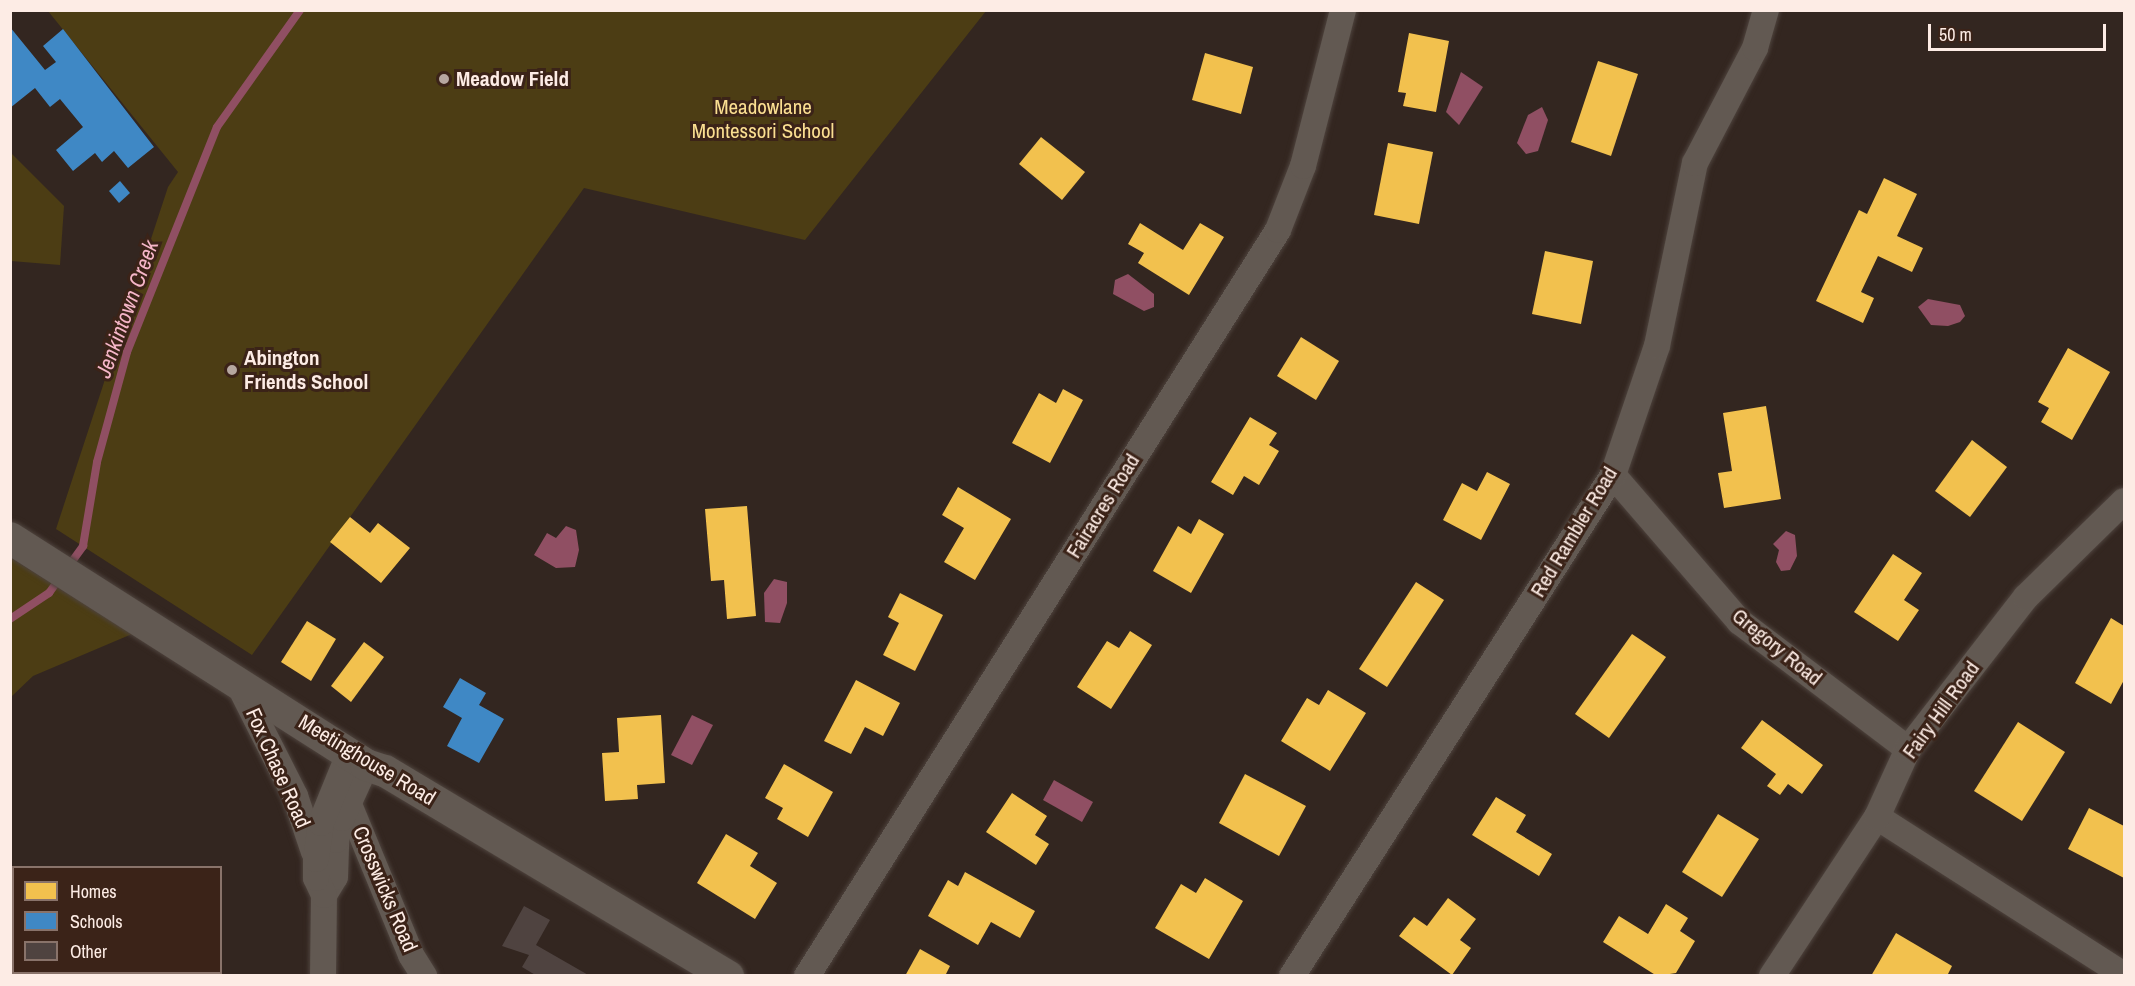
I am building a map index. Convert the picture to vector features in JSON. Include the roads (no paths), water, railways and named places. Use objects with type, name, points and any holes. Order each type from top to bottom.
[{"type":"street","name":"Fairacres Road","points":[[807,975],[1278,230],[1303,166],[1342,10]]},
{"type":"street","name":"Red Rambler Road","points":[[1293,975],[1613,475],[1657,346],[1695,164],[1755,48],[1766,10]]},
{"type":"street","name":"Gregory Road","points":[[1613,475],[1740,622],[1908,749]]},
{"type":"street","name":"Fairy Hill Road","points":[[1772,975],[1877,817],[1908,749],[2026,597],[2120,513]]},
{"type":"street","name":"Meetinghouse Road","points":[[10,538],[235,678],[357,759],[385,771],[728,975]]},
{"type":"street","name":"Fox Chase Road","points":[[235,678],[295,796],[316,859]]},
{"type":"street","name":"Fox Chase Road","points":[[324,895],[335,877],[336,840],[348,802],[357,759]]},
{"type":"street","name":"Fox Chase Road","points":[[323,975],[324,895],[316,878],[321,823],[357,759]]},
{"type":"street","name":"Crosswicks Road","points":[[348,802],[424,975]]},
{"type":"street","points":[[1877,817],[2124,975]]},
{"type":"waterway","name":"Jenkintown Creek","points":[[68,567],[83,546],[97,462],[127,352],[217,127],[300,10]]},
{"type":"waterway","name":"Jenkintown Creek","points":[[10,619],[49,593],[59,579]]},
{"type":"place","name":"Meadow Field","points":[[444,79]]},
{"type":"place","name":"Abington Friends School","points":[[232,370]]},
{"type":"park label","name":"Meadowlane Montessori School","points":[[763,119]]}]
